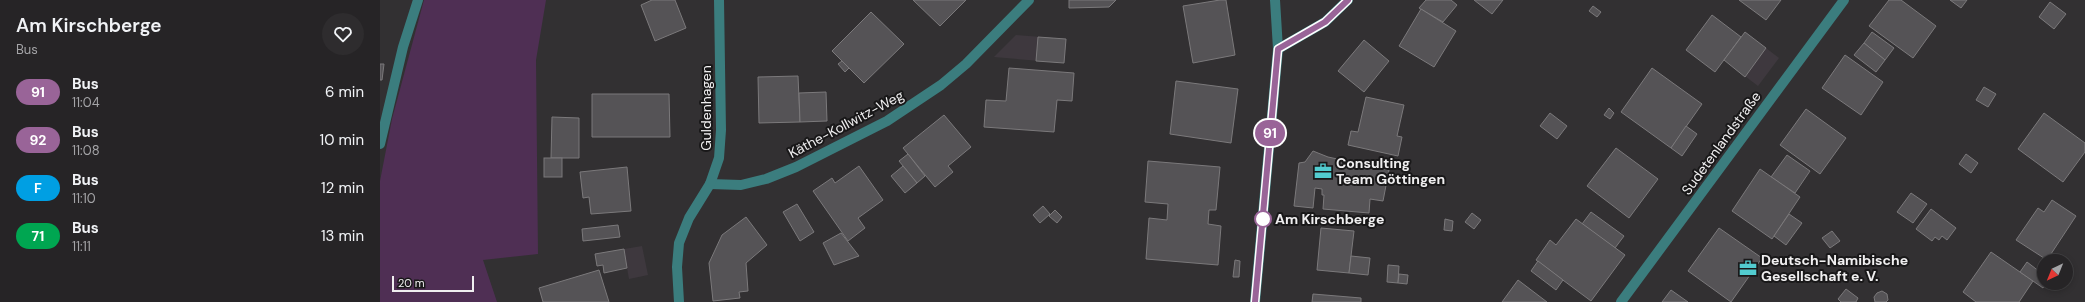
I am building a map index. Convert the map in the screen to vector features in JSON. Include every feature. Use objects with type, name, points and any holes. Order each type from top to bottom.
[{"type":"street","points":[[380,144],[403,46],[418,0]]},
{"type":"street","name":"Guldenhagen","points":[[679,302],[677,267],[679,243],[689,218],[710,184],[719,158],[721,130],[719,0]]},
{"type":"street","name":"Käthe-Kollwitz-Weg","points":[[710,184],[741,185],[766,179],[803,164],[887,121],[941,85],[966,64],[1029,0]]},
{"type":"street","points":[[1255,302],[1278,49],[1275,0]]},
{"type":"street","points":[[1278,49],[1325,22],[1348,0]]},
{"type":"street","name":"Sudetenlandstraße","points":[[1621,302],[1844,0]]},
{"type":"shaded area","points":[[424,0],[546,0],[536,60],[538,254],[483,260],[497,302],[380,302],[380,181],[392,119]]},
{"type":"shaded area","points":[[1745,32],[1779,58],[1758,86],[1724,60]]},
{"type":"shaded area","points":[[1016,35],[1066,39],[1064,63],[994,57]]},
{"type":"shaded area","points":[[642,246],[648,275],[629,279],[627,268],[604,273],[603,265],[597,266],[595,254]]},
{"type":"building","points":[[652,0],[675,0],[686,28],[655,41],[641,5]]},
{"type":"building","points":[[913,0],[966,0],[940,26]]},
{"type":"building","points":[[1069,0],[1116,0],[1109,7],[1069,8]]},
{"type":"building","points":[[1226,0],[1235,55],[1193,63],[1183,6]]},
{"type":"building","points":[[1426,0],[1451,0],[1457,5],[1443,22],[1419,8]]},
{"type":"building","points":[[1474,0],[1503,0],[1492,14]]},
{"type":"building","points":[[1739,0],[1781,0],[1766,20]]},
{"type":"building","points":[[1889,0],[1901,0],[1936,26],[1913,58],[1869,26]]},
{"type":"building","points":[[1950,0],[1967,0],[1961,8]]},
{"type":"building","points":[[2050,2],[2066,14],[2054,29],[2039,17]]},
{"type":"building","points":[[1593,6],[1601,12],[1597,17],[1589,11]]},
{"type":"building","points":[[1421,9],[1456,31],[1434,67],[1399,46]]},
{"type":"building","points":[[871,12],[904,44],[864,83],[832,51]]},
{"type":"building","points":[[1712,15],[1741,37],[1715,72],[1686,50]]},
{"type":"building","points":[[1745,32],[1766,48],[1745,77],[1724,60]]},
{"type":"building","points":[[1872,32],[1894,48],[1885,60],[1864,43]]},
{"type":"building","points":[[1038,37],[1066,39],[1064,63],[1036,61]]},
{"type":"building","points":[[1364,40],[1389,61],[1364,92],[1338,71]]},
{"type":"building","points":[[1864,43],[1885,60],[1876,72],[1854,55]]},
{"type":"building","points":[[1845,55],[1883,82],[1861,115],[1822,88]]},
{"type":"building","points":[[842,61],[849,68],[845,72],[838,64]]},
{"type":"building","points":[[380,64],[384,64],[382,80],[380,80]]},
{"type":"building","points":[[1009,68],[1074,73],[1072,101],[1057,100],[1054,132],[984,127],[986,100],[1006,101]]},
{"type":"building","points":[[1652,68],[1702,104],[1671,148],[1621,112]]},
{"type":"building","points":[[798,76],[800,122],[759,123],[758,77]]},
{"type":"building","points":[[1176,81],[1238,89],[1231,143],[1170,134]]},
{"type":"building","points":[[1984,87],[1996,94],[1988,107],[1976,100]]},
{"type":"building","points":[[826,92],[827,121],[800,122],[799,93]]},
{"type":"building","points":[[592,94],[669,94],[670,137],[592,137]]},
{"type":"building","points":[[1366,97],[1404,105],[1397,136],[1402,137],[1398,156],[1348,145],[1351,131],[1358,132]]},
{"type":"building","points":[[1609,108],[1614,113],[1610,119],[1604,115]]},
{"type":"building","points":[[1806,109],[1846,138],[1820,174],[1780,145]]},
{"type":"building","points":[[1550,113],[1567,126],[1557,139],[1540,126]]},
{"type":"building","points":[[2044,113],[2085,143],[2085,152],[2063,182],[2018,149]]},
{"type":"building","points":[[944,115],[971,147],[948,166],[953,172],[935,187],[903,148]]},
{"type":"building","points":[[552,117],[579,118],[579,158],[551,158]]},
{"type":"building","points":[[1686,126],[1697,134],[1682,156],[1671,148]]},
{"type":"building","points":[[1616,148],[1658,179],[1629,218],[1587,186]]},
{"type":"building","points":[[1313,151],[1328,157],[1389,170],[1383,201],[1370,199],[1369,213],[1323,209],[1324,195],[1322,195],[1322,189],[1315,188],[1313,208],[1294,206],[1299,163],[1305,162]]},
{"type":"building","points":[[908,154],[925,176],[917,183],[899,161]]},
{"type":"building","points":[[1966,154],[1978,163],[1971,173],[1959,164]]},
{"type":"building","points":[[1787,155],[1810,171],[1795,193],[1771,177]]},
{"type":"building","points":[[544,158],[562,158],[562,177],[544,177]]},
{"type":"building","points":[[1148,161],[1220,167],[1216,210],[1209,210],[1208,224],[1221,226],[1218,265],[1146,259],[1149,218],[1167,220],[1168,204],[1145,202]]},
{"type":"building","points":[[859,166],[883,200],[858,218],[865,228],[848,241],[813,191],[832,178],[835,183]]},
{"type":"building","points":[[903,166],[917,183],[905,193],[891,176]]},
{"type":"building","points":[[627,167],[631,211],[591,214],[589,197],[583,198],[580,172]]},
{"type":"building","points":[[1760,169],[1800,197],[1772,239],[1732,211]]},
{"type":"building","points":[[1911,193],[1927,204],[1913,223],[1897,212]]},
{"type":"building","points":[[2052,200],[2076,216],[2051,254],[2038,254],[2016,240],[2038,208],[2044,212]]},
{"type":"building","points":[[797,204],[814,232],[800,241],[783,212]]},
{"type":"building","points":[[1043,206],[1050,214],[1040,223],[1033,215]]},
{"type":"building","points":[[1931,209],[1956,228],[1947,240],[1942,236],[1939,240],[1935,237],[1932,241],[1916,229]]},
{"type":"building","points":[[1055,210],[1062,217],[1057,223],[1049,216]]},
{"type":"building","points":[[1591,212],[1624,236],[1615,248],[1582,224]]},
{"type":"building","points":[[1472,213],[1481,220],[1474,229],[1465,222]]},
{"type":"building","points":[[1789,214],[1802,223],[1786,245],[1774,236]]},
{"type":"building","points":[[746,217],[767,245],[746,263],[748,291],[739,292],[740,298],[713,301],[709,263],[722,235]]},
{"type":"building","points":[[1445,219],[1453,221],[1452,231],[1444,230]]},
{"type":"building","points":[[1576,219],[1625,255],[1591,301],[1536,260],[1550,240],[1556,245]]},
{"type":"building","points":[[618,225],[620,237],[583,241],[582,229]]},
{"type":"building","points":[[1321,228],[1354,231],[1349,273],[1317,270]]},
{"type":"building","points":[[1719,228],[1762,258],[1731,302],[1688,271]]},
{"type":"building","points":[[1832,231],[1840,241],[1830,248],[1822,238]]},
{"type":"building","points":[[841,233],[859,256],[834,265],[823,243]]},
{"type":"building","points":[[624,249],[627,268],[604,273],[603,265],[597,266],[595,254]]},
{"type":"building","points":[[1991,252],[2033,281],[2019,302],[1976,302],[1963,292]]},
{"type":"building","points":[[1351,256],[1370,258],[1368,275],[1349,273]]},
{"type":"building","points":[[1235,260],[1240,261],[1239,277],[1233,277]]},
{"type":"building","points":[[1538,261],[1563,280],[1556,290],[1531,271]]},
{"type":"building","points":[[2027,262],[2037,270],[2037,284],[2020,272]]},
{"type":"building","points":[[1388,265],[1399,266],[1398,283],[1387,282]]},
{"type":"building","points":[[599,270],[609,302],[543,302],[539,288]]},
{"type":"building","points":[[1399,274],[1408,275],[1407,284],[1398,283]]},
{"type":"building","points":[[1518,280],[1547,302],[1502,302]]},
{"type":"building","points":[[1846,289],[1858,298],[1856,302],[1841,302],[1838,299]]},
{"type":"building","points":[[1671,290],[1688,302],[1662,302]]},
{"type":"building","points":[[1882,291],[1887,294],[1888,300],[1886,302],[1875,302],[1874,297],[1877,293]]},
{"type":"building","points":[[1313,294],[1361,298],[1361,302],[1312,302]]},
{"type":"bus line","name":"91","points":[[1255,302],[1278,49],[1325,22],[1348,0]]},
{"type":"place","name":"Consulting Team Göttingen","points":[[1323,171]]},
{"type":"place","name":"Am Kirschberge","points":[[1263,219]]},
{"type":"place","name":"Deutsch-Namibische Gesellschaft e. V.","points":[[1748,268]]}]
